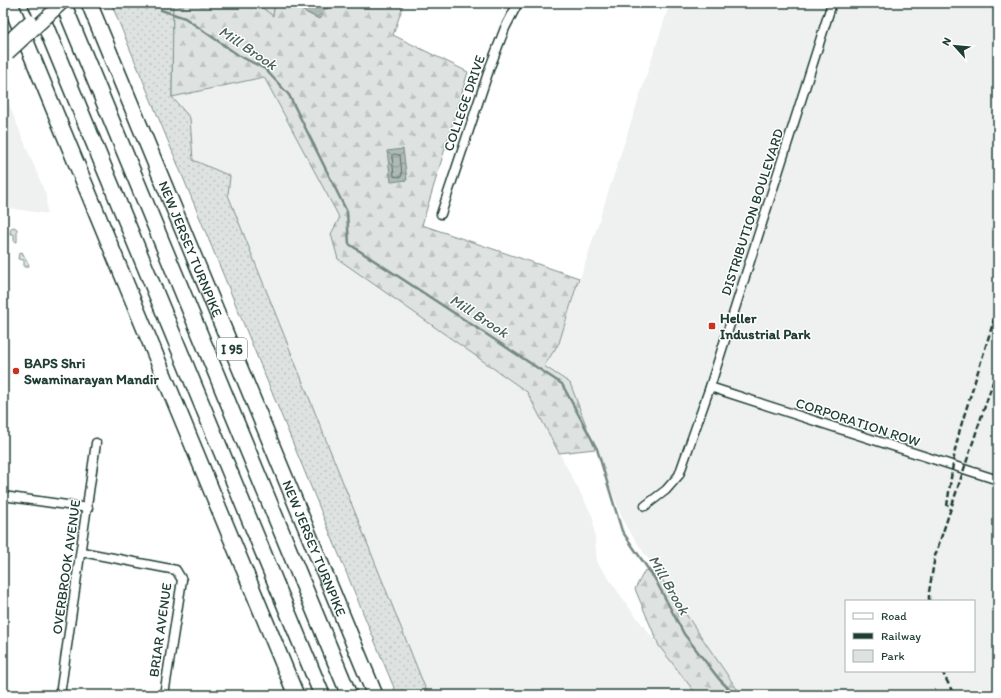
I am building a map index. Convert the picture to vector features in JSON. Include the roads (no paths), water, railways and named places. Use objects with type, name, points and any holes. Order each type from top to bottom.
[{"type":"highway","points":[[10,3],[296,695]]},
{"type":"highway","points":[[36,3],[322,695]]},
{"type":"highway","name":"NEW JERSEY TURNPIKE","points":[[62,3],[349,695]]},
{"type":"highway","name":"NEW JERSEY TURNPIKE","points":[[89,3],[375,695]]},
{"type":"main road","points":[[6,49],[50,3]]},
{"type":"main road","points":[[6,49],[62,3]]},
{"type":"street","name":"COLLEGE DRIVE","points":[[441,214],[490,66],[505,28],[518,3]]},
{"type":"street","name":"DISTRIBUTION BOULEVARD","points":[[645,506],[666,490],[679,475],[710,387],[832,3]]},
{"type":"street","name":"CORPORATION ROW","points":[[710,387],[998,480]]},
{"type":"street","name":"OVERBROOK AVENUE","points":[[60,695],[82,552],[96,443]]},
{"type":"street","points":[[3,496],[88,508]]},
{"type":"street","name":"BRIAR AVENUE","points":[[82,552],[176,570],[182,580],[164,695]]},
{"type":"water","points":[[297,3],[333,3],[329,8],[323,10],[322,16],[319,19],[303,11]]},
{"type":"water","points":[[403,149],[407,180],[391,182],[387,151]]},
{"type":"waterway","name":"Mill Brook","points":[[161,10],[185,18],[238,55],[265,69],[289,95],[347,212],[349,244],[562,384],[597,449],[622,531],[655,579],[684,634],[719,679],[735,695]]},
{"type":"railway","points":[[947,506],[955,450],[960,429],[998,307]]},
{"type":"railway","points":[[929,600],[935,556],[998,367]]},
{"type":"railway","points":[[942,672],[954,695]]},
{"type":"place","name":"Heller Industrial Park","points":[[712,326]]},
{"type":"place","name":"BAPS Shri Swaminarayan Mandir","points":[[16,371]]}]
